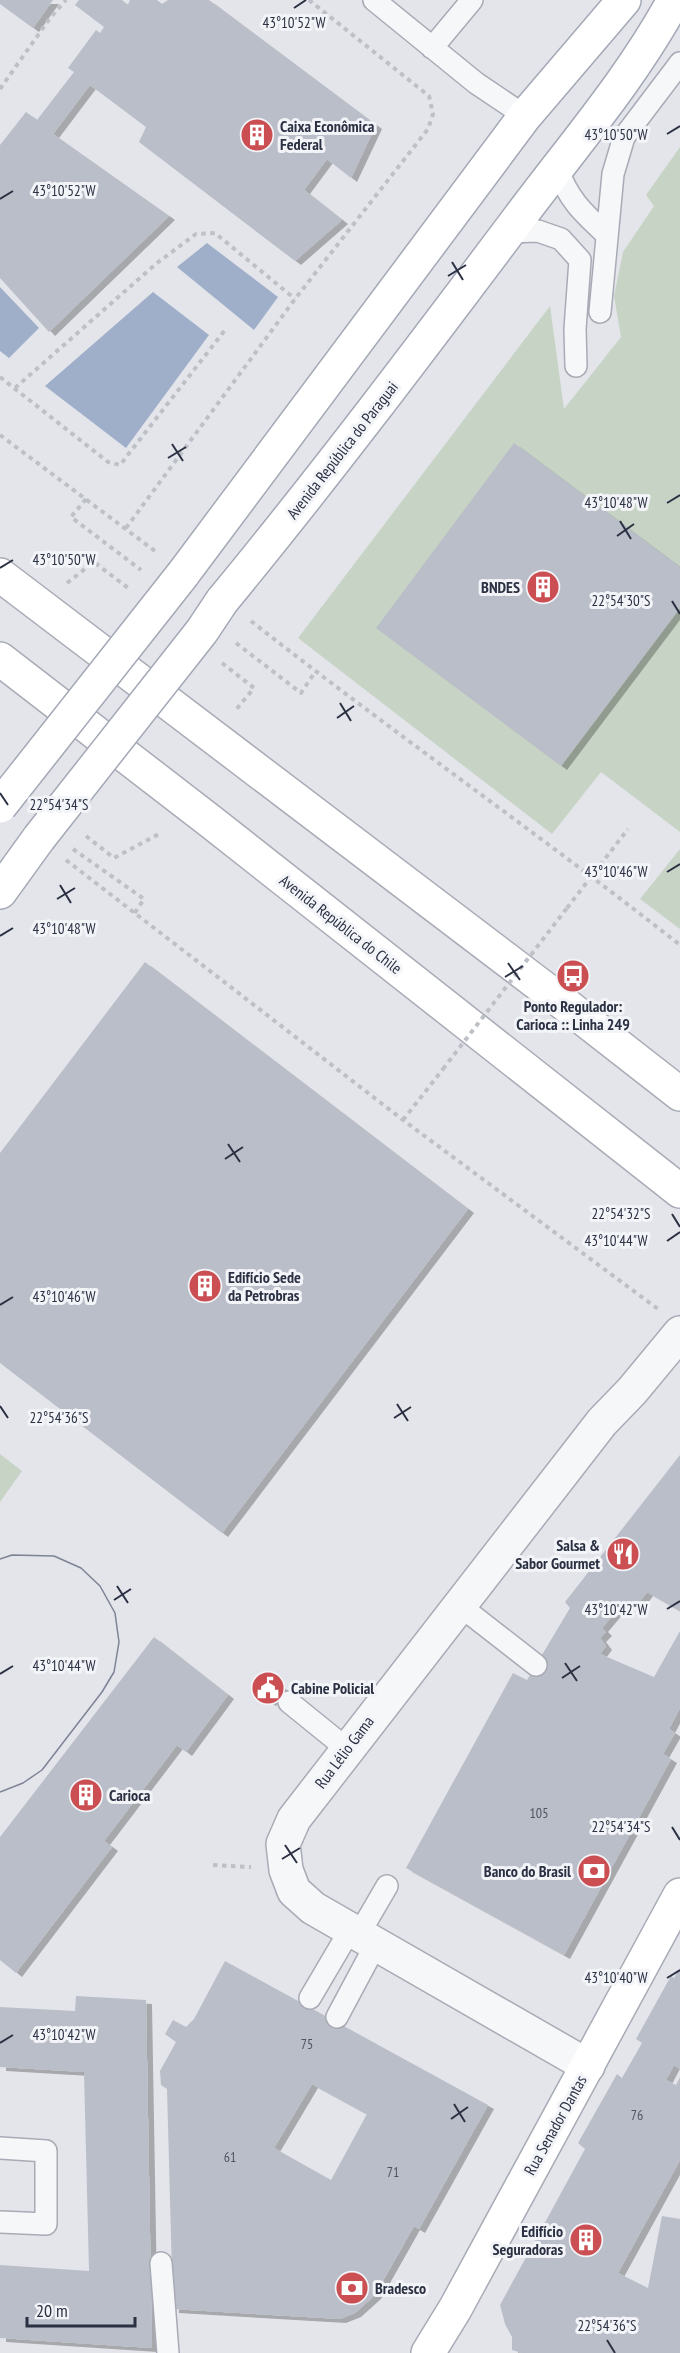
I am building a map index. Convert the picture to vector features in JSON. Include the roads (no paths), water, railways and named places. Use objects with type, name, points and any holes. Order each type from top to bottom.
[{"type":"main road","points":[[0,806],[183,573],[525,116],[624,0]]},
{"type":"main road","name":"Avenida República do Paraguai","points":[[0,892],[55,843],[223,600],[351,441],[509,232],[639,58],[674,0]]},
{"type":"main road","points":[[0,575],[680,1094]]},
{"type":"main road","name":"Avenida República do Chile","points":[[0,659],[210,821],[680,1191]]},
{"type":"main road","name":"Rua Senador Dantas","points":[[428,2353],[455,2309],[680,1895]]},
{"type":"street","name":"Rua Lélio Gama","points":[[588,2066],[313,1908],[294,1891],[286,1870],[284,1844],[294,1819],[347,1749],[602,1422],[632,1392],[672,1323]]},
{"type":"lane","points":[[374,0],[476,83],[525,116]]},
{"type":"lane","points":[[432,48],[472,0]]},
{"type":"lane","points":[[600,312],[613,174],[624,137],[680,63]]},
{"type":"lane","points":[[557,167],[564,188],[584,214],[606,234]]},
{"type":"lane","points":[[509,232],[538,231],[561,238],[580,260],[575,329],[576,366]]},
{"type":"lane","points":[[459,1605],[536,1665]]},
{"type":"lane","points":[[290,1702],[347,1749]]},
{"type":"lane","points":[[337,2017],[362,1936],[387,1886]]},
{"type":"lane","points":[[310,1998],[362,1936]]},
{"type":"lane","points":[[0,2148],[46,2151],[46,2224],[0,2222]]},
{"type":"lane","points":[[161,2263],[168,2353]]},
{"type":"water","points":[[207,243],[278,297],[254,330],[177,267]]},
{"type":"water","points":[[0,287],[39,328],[9,358],[0,351]]},
{"type":"water","points":[[153,292],[209,335],[126,448],[45,386]]},
{"type":"tram line","points":[[0,1559],[12,1555],[54,1556],[81,1568],[100,1586],[115,1613],[119,1642],[114,1672],[102,1692],[42,1770],[23,1783],[0,1792]]},
{"type":"place","name":"Caixa Econômica Federal","points":[[257,135]]},
{"type":"place","name":"BNDES","points":[[543,587]]},
{"type":"place","name":"Ponto Regulador: Carioca :: Linha 249","points":[[573,976]]},
{"type":"place","name":"Edifício Sede da Petrobras","points":[[205,1286]]},
{"type":"place","name":"Salsa & Sabor Gourmet","points":[[623,1554]]},
{"type":"place","name":"Cabine Policial","points":[[268,1688]]},
{"type":"place","name":"Carioca","points":[[86,1795]]},
{"type":"place","name":"Banco do Brasil","points":[[594,1871]]},
{"type":"place","name":"Edifício Seguradoras","points":[[586,2240]]},
{"type":"place","name":"Bradesco","points":[[352,2288]]}]
